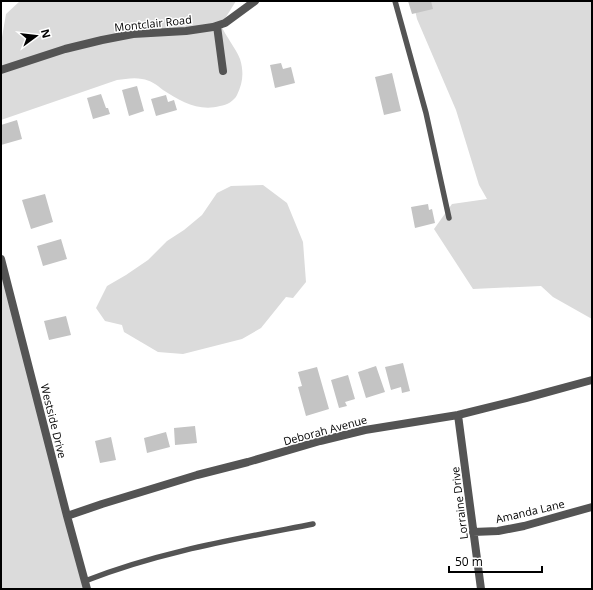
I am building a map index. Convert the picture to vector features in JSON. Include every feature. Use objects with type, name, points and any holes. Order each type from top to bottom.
[{"type":"street","name":"Montclair Road","points":[[1,70],[65,49],[102,40],[133,34],[186,31],[218,26],[230,20],[255,1]]},
{"type":"street","points":[[218,26],[223,71]]},
{"type":"street","name":"Westside Drive","points":[[1,259],[86,585]]},
{"type":"street","name":"Deborah Avenue","points":[[67,516],[197,475],[320,441],[365,430],[458,415],[592,380]]},
{"type":"street","name":"Lorraine Drive","points":[[458,415],[466,470],[472,532],[481,589]]},
{"type":"street","name":"Amanda Lane","points":[[472,532],[498,531],[524,526],[592,507]]},
{"type":"lane","points":[[395,1],[426,113],[449,218]]},
{"type":"lane","points":[[86,585],[112,570],[207,544],[313,524]]},
{"type":"shaded area","points":[[20,1],[236,1],[221,25],[240,59],[242,68],[242,82],[239,91],[234,99],[228,104],[205,108],[183,101],[169,94],[148,80],[136,78],[117,80],[1,120],[1,43],[6,14]]},
{"type":"shaded area","points":[[413,1],[592,1],[592,319],[553,297],[541,286],[473,289],[434,229],[452,204],[487,199],[479,185],[456,110],[417,19]]},
{"type":"shaded area","points":[[263,185],[287,203],[303,242],[306,282],[293,298],[286,297],[261,328],[242,339],[183,354],[158,352],[124,332],[122,325],[105,321],[96,308],[107,286],[148,260],[167,241],[184,230],[202,215],[217,193],[231,186]]},
{"type":"shaded area","points":[[1,274],[90,589],[1,589]]},
{"type":"building","points":[[408,1],[431,1],[433,9],[412,14]]},
{"type":"building","points":[[281,63],[283,69],[291,67],[295,83],[275,88],[270,65]]},
{"type":"building","points":[[392,73],[401,111],[384,115],[375,77]]},
{"type":"building","points":[[137,86],[144,111],[129,116],[122,90]]},
{"type":"building","points":[[101,94],[110,114],[93,119],[87,98]]},
{"type":"building","points":[[166,95],[168,102],[174,100],[177,110],[156,116],[151,99]]},
{"type":"building","points":[[17,120],[22,139],[1,145],[1,125]]},
{"type":"building","points":[[45,194],[53,222],[31,229],[22,200]]},
{"type":"building","points":[[428,204],[429,210],[432,209],[435,223],[415,228],[411,207]]},
{"type":"building","points":[[61,239],[67,259],[43,266],[37,246]]},
{"type":"building","points":[[66,316],[71,335],[49,340],[44,321]]},
{"type":"building","points":[[403,363],[410,391],[402,393],[401,387],[391,390],[385,367]]},
{"type":"building","points":[[376,366],[385,392],[366,398],[358,372]]},
{"type":"building","points":[[317,367],[329,409],[306,416],[298,387],[302,386],[298,372]]},
{"type":"building","points":[[348,375],[355,399],[345,402],[347,406],[339,408],[331,380]]},
{"type":"building","points":[[195,426],[197,443],[175,445],[174,428]]},
{"type":"building","points":[[166,432],[170,447],[147,453],[144,438]]},
{"type":"building","points":[[111,437],[116,460],[100,463],[95,441]]}]
